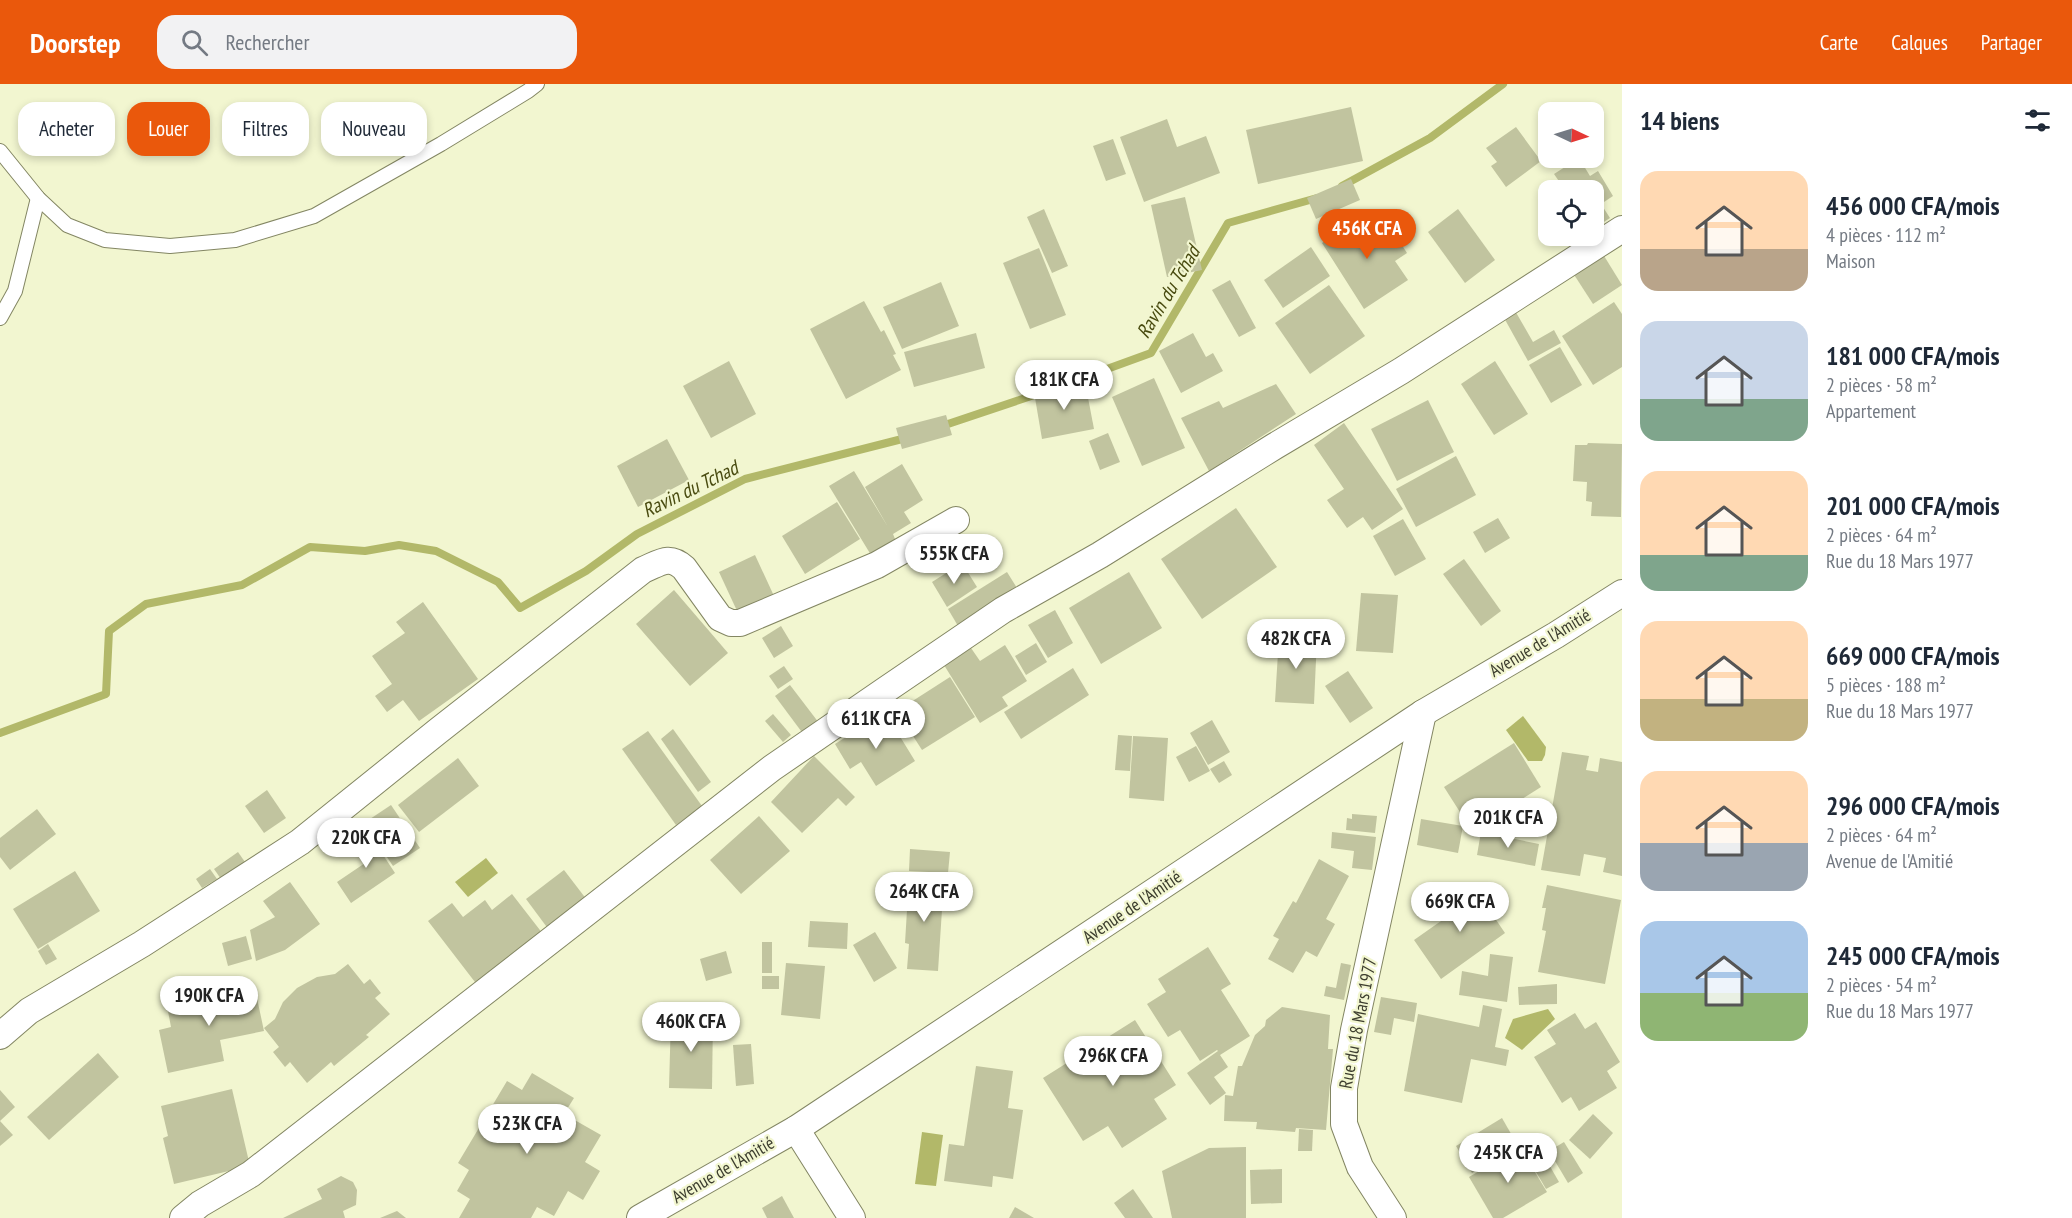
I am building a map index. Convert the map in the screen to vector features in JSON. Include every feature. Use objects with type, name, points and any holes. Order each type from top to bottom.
[{"type":"street","points":[[183,1218],[200,1204],[251,1174],[772,768],[884,691],[1003,610],[1100,555],[1401,371],[1622,229]]},
{"type":"street","points":[[0,1036],[29,1011],[141,944],[300,842],[644,570],[667,560],[677,561],[720,618],[730,623],[740,623],[877,565],[956,520]]},
{"type":"street","name":"Avenue de l'Amitié","points":[[640,1218],[795,1129],[1423,713],[1556,635],[1622,593]]},
{"type":"street","name":"Rue du 18 Mars 1977","points":[[1393,1218],[1360,1167],[1344,1124],[1344,1088],[1354,1030],[1423,713]]},
{"type":"street","points":[[795,1129],[852,1218]]},
{"type":"lane","points":[[0,151],[38,198],[67,225],[105,240],[170,246],[235,240],[314,216],[441,144],[528,92],[537,84]]},
{"type":"lane","points":[[0,318],[15,291],[38,198]]},
{"type":"shaded area","points":[[1523,716],[1546,747],[1542,761],[1528,761],[1506,730]]},
{"type":"shaded area","points":[[486,858],[498,873],[468,897],[455,882]]},
{"type":"shaded area","points":[[1548,1009],[1555,1019],[1522,1050],[1505,1038],[1513,1019]]},
{"type":"shaded area","points":[[922,1132],[943,1135],[936,1186],[915,1184]]},
{"type":"building","points":[[1351,107],[1363,161],[1258,184],[1246,130]]},
{"type":"building","points":[[1167,119],[1177,147],[1206,136],[1220,173],[1144,202],[1120,137]]},
{"type":"building","points":[[1516,127],[1538,157],[1538,163],[1506,187],[1491,166],[1497,162],[1486,148]]},
{"type":"building","points":[[1113,139],[1126,174],[1106,181],[1093,146]]},
{"type":"building","points":[[1563,168],[1585,168],[1590,176],[1598,171],[1603,180],[1558,180],[1554,174]]},
{"type":"building","points":[[1351,179],[1360,200],[1316,219],[1307,198]]},
{"type":"building","points":[[1604,181],[1613,196],[1604,202]]},
{"type":"building","points":[[1185,197],[1202,270],[1167,277],[1151,205]]},
{"type":"building","points":[[1044,209],[1068,266],[1052,273],[1027,217]]},
{"type":"building","points":[[1458,209],[1495,260],[1465,283],[1428,232]]},
{"type":"building","points":[[1604,209],[1610,218],[1604,222]]},
{"type":"building","points":[[1368,213],[1382,236],[1392,230],[1407,253],[1395,261],[1408,280],[1364,309],[1322,243]]},
{"type":"building","points":[[1311,247],[1330,276],[1283,308],[1264,280]]},
{"type":"building","points":[[1039,248],[1066,315],[1030,329],[1003,263]]},
{"type":"building","points":[[1601,251],[1622,285],[1593,304],[1571,270]]},
{"type":"building","points":[[1230,280],[1256,328],[1239,337],[1212,290]]},
{"type":"building","points":[[941,282],[959,326],[902,349],[883,307]]},
{"type":"building","points":[[1329,285],[1365,336],[1310,374],[1275,323]]},
{"type":"building","points":[[864,301],[881,332],[884,330],[901,370],[846,399],[810,329]]},
{"type":"building","points":[[1614,302],[1622,314],[1622,367],[1593,385],[1562,336]]},
{"type":"building","points":[[1514,309],[1533,342],[1554,330],[1561,343],[1528,361],[1503,316]]},
{"type":"building","points":[[976,333],[985,368],[914,387],[904,352]]},
{"type":"building","points":[[1193,333],[1206,357],[1213,353],[1223,371],[1181,393],[1159,351]]},
{"type":"building","points":[[1560,347],[1582,385],[1551,403],[1529,365]]},
{"type":"building","points":[[729,361],[756,414],[711,438],[683,386]]},
{"type":"building","points":[[1495,361],[1528,414],[1494,435],[1461,384]]},
{"type":"building","points":[[1154,378],[1185,448],[1142,466],[1112,397]]},
{"type":"building","points":[[1085,382],[1094,429],[1042,439],[1034,392]]},
{"type":"building","points":[[1276,384],[1296,414],[1209,471],[1181,418],[1219,401],[1223,408]]},
{"type":"building","points":[[1428,400],[1454,452],[1397,481],[1371,429]]},
{"type":"building","points":[[946,415],[952,435],[902,449],[896,428]]},
{"type":"building","points":[[1344,423],[1403,509],[1372,530],[1363,517],[1347,528],[1327,500],[1344,489],[1314,445]]},
{"type":"building","points":[[1108,433],[1120,462],[1100,470],[1089,441]]},
{"type":"building","points":[[667,439],[689,480],[638,507],[617,466]]},
{"type":"building","points":[[1588,443],[1622,444],[1621,517],[1591,516],[1592,502],[1586,501],[1587,482],[1573,481],[1575,445],[1587,445]]},
{"type":"building","points":[[1456,456],[1476,495],[1416,527],[1396,489]]},
{"type":"building","points":[[902,464],[923,500],[904,512],[911,523],[893,534],[895,539],[871,555],[829,486],[854,471],[888,527],[865,487]]},
{"type":"building","points":[[837,502],[860,539],[805,574],[782,536]]},
{"type":"building","points":[[1236,508],[1277,567],[1202,619],[1161,559]]},
{"type":"building","points":[[1498,518],[1510,538],[1485,553],[1473,532]]},
{"type":"building","points":[[1403,519],[1426,559],[1395,576],[1373,536]]},
{"type":"building","points":[[755,555],[774,596],[738,613],[719,572]]},
{"type":"building","points":[[1464,559],[1501,611],[1481,626],[1443,574]]},
{"type":"building","points":[[962,563],[977,587],[947,607],[932,582]]},
{"type":"building","points":[[1007,572],[1017,588],[958,626],[948,609]]},
{"type":"building","points":[[1129,572],[1162,628],[1101,664],[1069,608]]},
{"type":"building","points":[[674,590],[728,653],[690,686],[636,624]]},
{"type":"building","points":[[1361,593],[1398,595],[1393,653],[1356,651]]},
{"type":"building","points":[[423,602],[478,679],[419,721],[403,700],[387,712],[375,696],[392,684],[372,656],[405,633],[396,622]]},
{"type":"building","points":[[1055,610],[1073,643],[1048,658],[1028,625]]},
{"type":"building","points":[[781,626],[793,646],[774,658],[762,638]]},
{"type":"building","points":[[1279,636],[1317,638],[1314,704],[1275,702]]},
{"type":"building","points":[[1036,643],[1047,662],[1026,675],[1015,656]]},
{"type":"building","points":[[1005,645],[1027,681],[1002,697],[1008,706],[980,723],[944,665],[971,648],[980,661]]},
{"type":"building","points":[[784,666],[793,679],[778,689],[769,676]]},
{"type":"building","points":[[1073,668],[1089,695],[1021,739],[1004,712]]},
{"type":"building","points":[[1348,671],[1373,708],[1350,723],[1325,686]]},
{"type":"building","points":[[950,677],[975,717],[922,750],[897,711]]},
{"type":"building","points":[[790,685],[819,723],[804,735],[775,696]]},
{"type":"building","points":[[885,712],[915,761],[876,786],[861,762],[850,769],[835,744]]},
{"type":"building","points":[[773,714],[791,735],[783,742],[765,721]]},
{"type":"building","points":[[1212,720],[1230,752],[1208,765],[1190,733]]},
{"type":"building","points":[[673,729],[711,782],[698,792],[661,739]]},
{"type":"building","points":[[648,731],[702,806],[676,825],[622,749]]},
{"type":"building","points":[[1118,735],[1132,736],[1130,771],[1115,770]]},
{"type":"building","points":[[1133,736],[1168,738],[1164,801],[1129,798]]},
{"type":"building","points":[[1514,743],[1541,787],[1472,831],[1444,787]]},
{"type":"building","points":[[1196,746],[1210,771],[1189,782],[1176,757]]},
{"type":"building","points":[[1562,752],[1589,756],[1586,770],[1598,772],[1600,758],[1622,762],[1622,876],[1603,872],[1606,858],[1584,854],[1580,876],[1541,870]]},
{"type":"building","points":[[814,756],[855,797],[846,806],[838,798],[802,833],[771,802]]},
{"type":"building","points":[[458,758],[479,786],[419,832],[398,805]]},
{"type":"building","points":[[1224,761],[1232,775],[1219,783],[1210,769]]},
{"type":"building","points":[[267,790],[286,818],[264,833],[245,806]]},
{"type":"building","points":[[391,805],[420,848],[393,866],[364,823]]},
{"type":"building","points":[[37,809],[56,834],[10,870],[0,857],[0,838]]},
{"type":"building","points":[[1352,814],[1377,816],[1375,833],[1346,830],[1347,818],[1352,819]]},
{"type":"building","points":[[759,816],[790,851],[741,894],[710,860]]},
{"type":"building","points":[[1421,819],[1463,826],[1458,853],[1417,845]]},
{"type":"building","points":[[362,823],[395,873],[351,903],[337,882],[371,859],[352,830]]},
{"type":"building","points":[[1332,832],[1376,837],[1372,870],[1352,868],[1354,851],[1331,848]]},
{"type":"building","points":[[1481,832],[1539,844],[1535,866],[1477,855]]},
{"type":"building","points":[[910,849],[950,852],[948,873],[909,871]]},
{"type":"building","points":[[238,852],[245,862],[221,879],[214,869]]},
{"type":"building","points":[[1319,859],[1349,876],[1326,919],[1335,924],[1317,957],[1306,951],[1293,973],[1268,959],[1279,939],[1273,936],[1293,901],[1296,903]]},
{"type":"building","points":[[210,869],[217,879],[202,888],[196,879]]},
{"type":"building","points":[[564,870],[587,900],[549,930],[526,899]]},
{"type":"building","points":[[75,871],[100,911],[38,949],[13,909]]},
{"type":"building","points":[[896,876],[905,877],[903,908],[894,908]]},
{"type":"building","points":[[909,877],[944,879],[938,971],[907,969],[909,944],[905,943]]},
{"type":"building","points":[[290,882],[320,924],[285,950],[256,961],[250,930],[275,917],[263,901]]},
{"type":"building","points":[[1547,885],[1621,900],[1605,984],[1538,972],[1546,931],[1542,930],[1546,908],[1542,908]]},
{"type":"building","points":[[1473,886],[1505,933],[1441,979],[1414,940],[1451,914],[1445,905]]},
{"type":"building","points":[[512,894],[543,934],[478,986],[428,921],[452,903],[463,917],[485,900],[492,910]]},
{"type":"building","points":[[810,921],[848,923],[847,949],[808,947]]},
{"type":"building","points":[[875,932],[897,968],[874,982],[853,945]]},
{"type":"building","points":[[246,936],[252,959],[228,966],[222,943]]},
{"type":"building","points":[[762,942],[772,942],[772,973],[762,973]]},
{"type":"building","points":[[48,944],[57,959],[46,965],[38,951]]},
{"type":"building","points":[[1208,947],[1231,984],[1221,990],[1250,1036],[1220,1055],[1228,1067],[1214,1077],[1226,1093],[1210,1105],[1187,1073],[1218,1051],[1200,1061],[1180,1030],[1168,1037],[1147,1004],[1166,992],[1158,979]]},
{"type":"building","points":[[726,951],[732,973],[706,981],[700,959]]},
{"type":"building","points":[[1490,954],[1513,957],[1507,1002],[1459,995],[1462,971],[1488,976]]},
{"type":"building","points":[[786,963],[825,966],[820,1019],[781,1015]]},
{"type":"building","points":[[1341,963],[1351,965],[1344,1000],[1324,996],[1326,986],[1336,988]]},
{"type":"building","points":[[348,964],[364,984],[370,979],[381,993],[375,998],[390,1014],[366,1035],[369,1037],[334,1066],[331,1062],[307,1083],[290,1062],[285,1067],[273,1052],[279,1047],[264,1028],[275,1019],[283,1002],[297,988],[317,977],[335,974]]},
{"type":"building","points":[[762,976],[779,976],[779,989],[762,989]]},
{"type":"building","points":[[254,984],[264,1031],[220,1040],[224,1061],[168,1073],[159,1030],[171,1027],[167,1006],[210,997],[209,994]]},
{"type":"building","points":[[1557,984],[1557,1004],[1519,1005],[1518,987]]},
{"type":"building","points":[[1381,997],[1417,1003],[1414,1022],[1394,1018],[1391,1035],[1374,1032]]},
{"type":"building","points":[[1483,1005],[1502,1009],[1495,1047],[1509,1050],[1506,1066],[1471,1059],[1462,1103],[1404,1091],[1418,1014],[1479,1027]]},
{"type":"building","points":[[1282,1007],[1330,1015],[1328,1049],[1333,1049],[1326,1130],[1296,1128],[1295,1132],[1256,1129],[1257,1122],[1224,1121],[1225,1095],[1233,1096],[1238,1066],[1242,1066],[1255,1035],[1265,1026],[1266,1020]]},
{"type":"building","points":[[1575,1013],[1585,1029],[1596,1022],[1620,1062],[1607,1071],[1617,1088],[1579,1111],[1571,1097],[1562,1103],[1534,1057],[1556,1044],[1547,1030]]},
{"type":"building","points":[[671,1016],[713,1018],[712,1089],[669,1088]]},
{"type":"building","points":[[1135,1020],[1176,1085],[1154,1099],[1167,1119],[1122,1148],[1108,1126],[1083,1141],[1043,1078]]},
{"type":"building","points":[[751,1044],[754,1084],[736,1086],[733,1045]]},
{"type":"building","points":[[98,1053],[119,1077],[49,1140],[27,1117]]},
{"type":"building","points":[[976,1066],[1013,1071],[1008,1108],[1023,1110],[1013,1179],[993,1176],[992,1187],[944,1181],[949,1144],[964,1146]]},
{"type":"building","points":[[532,1073],[574,1098],[564,1114],[601,1135],[585,1162],[600,1171],[583,1200],[568,1191],[554,1216],[537,1207],[531,1218],[459,1218],[470,1199],[457,1191],[469,1170],[458,1163],[507,1081],[522,1090]]},
{"type":"building","points":[[232,1089],[250,1166],[174,1184],[163,1138],[168,1136],[161,1106]]},
{"type":"building","points":[[0,1090],[15,1107],[0,1121]]},
{"type":"building","points":[[1593,1114],[1613,1133],[1590,1159],[1569,1140]]},
{"type":"building","points":[[1502,1118],[1518,1146],[1472,1173],[1456,1146]]},
{"type":"building","points":[[0,1121],[13,1135],[0,1146]]},
{"type":"building","points":[[1299,1129],[1313,1130],[1312,1151],[1298,1151]]},
{"type":"building","points":[[1532,1135],[1559,1182],[1546,1189],[1519,1143]]},
{"type":"building","points":[[1564,1142],[1583,1173],[1568,1183],[1549,1151]]},
{"type":"building","points":[[1246,1147],[1246,1218],[1172,1218],[1162,1171],[1209,1148]]},
{"type":"building","points":[[1520,1147],[1547,1192],[1503,1218],[1493,1218],[1469,1177]]},
{"type":"building","points":[[1282,1169],[1282,1203],[1251,1204],[1250,1170]]},
{"type":"building","points":[[341,1176],[353,1182],[357,1190],[356,1205],[343,1211],[345,1218],[283,1218],[322,1199],[317,1189]]},
{"type":"building","points":[[1133,1189],[1153,1218],[1125,1218],[1114,1203]]},
{"type":"building","points":[[782,1196],[794,1218],[767,1218],[762,1208]]},
{"type":"building","points":[[1015,1207],[1034,1218],[1009,1218]]},
{"type":"building","points":[[397,1211],[406,1218],[380,1218]]},
{"type":"waterway","name":"Ravin du Tchad","points":[[1342,186],[1430,138],[1503,84]]},
{"type":"waterway","name":"Ravin du Tchad","points":[[939,427],[1151,353],[1228,223],[1317,198]]},
{"type":"waterway","name":"Ravin du Tchad","points":[[0,733],[106,694],[109,631],[146,604],[242,585],[310,547],[365,551],[399,545],[436,551],[498,582],[520,608],[586,571],[637,534],[745,479],[910,437]]}]
